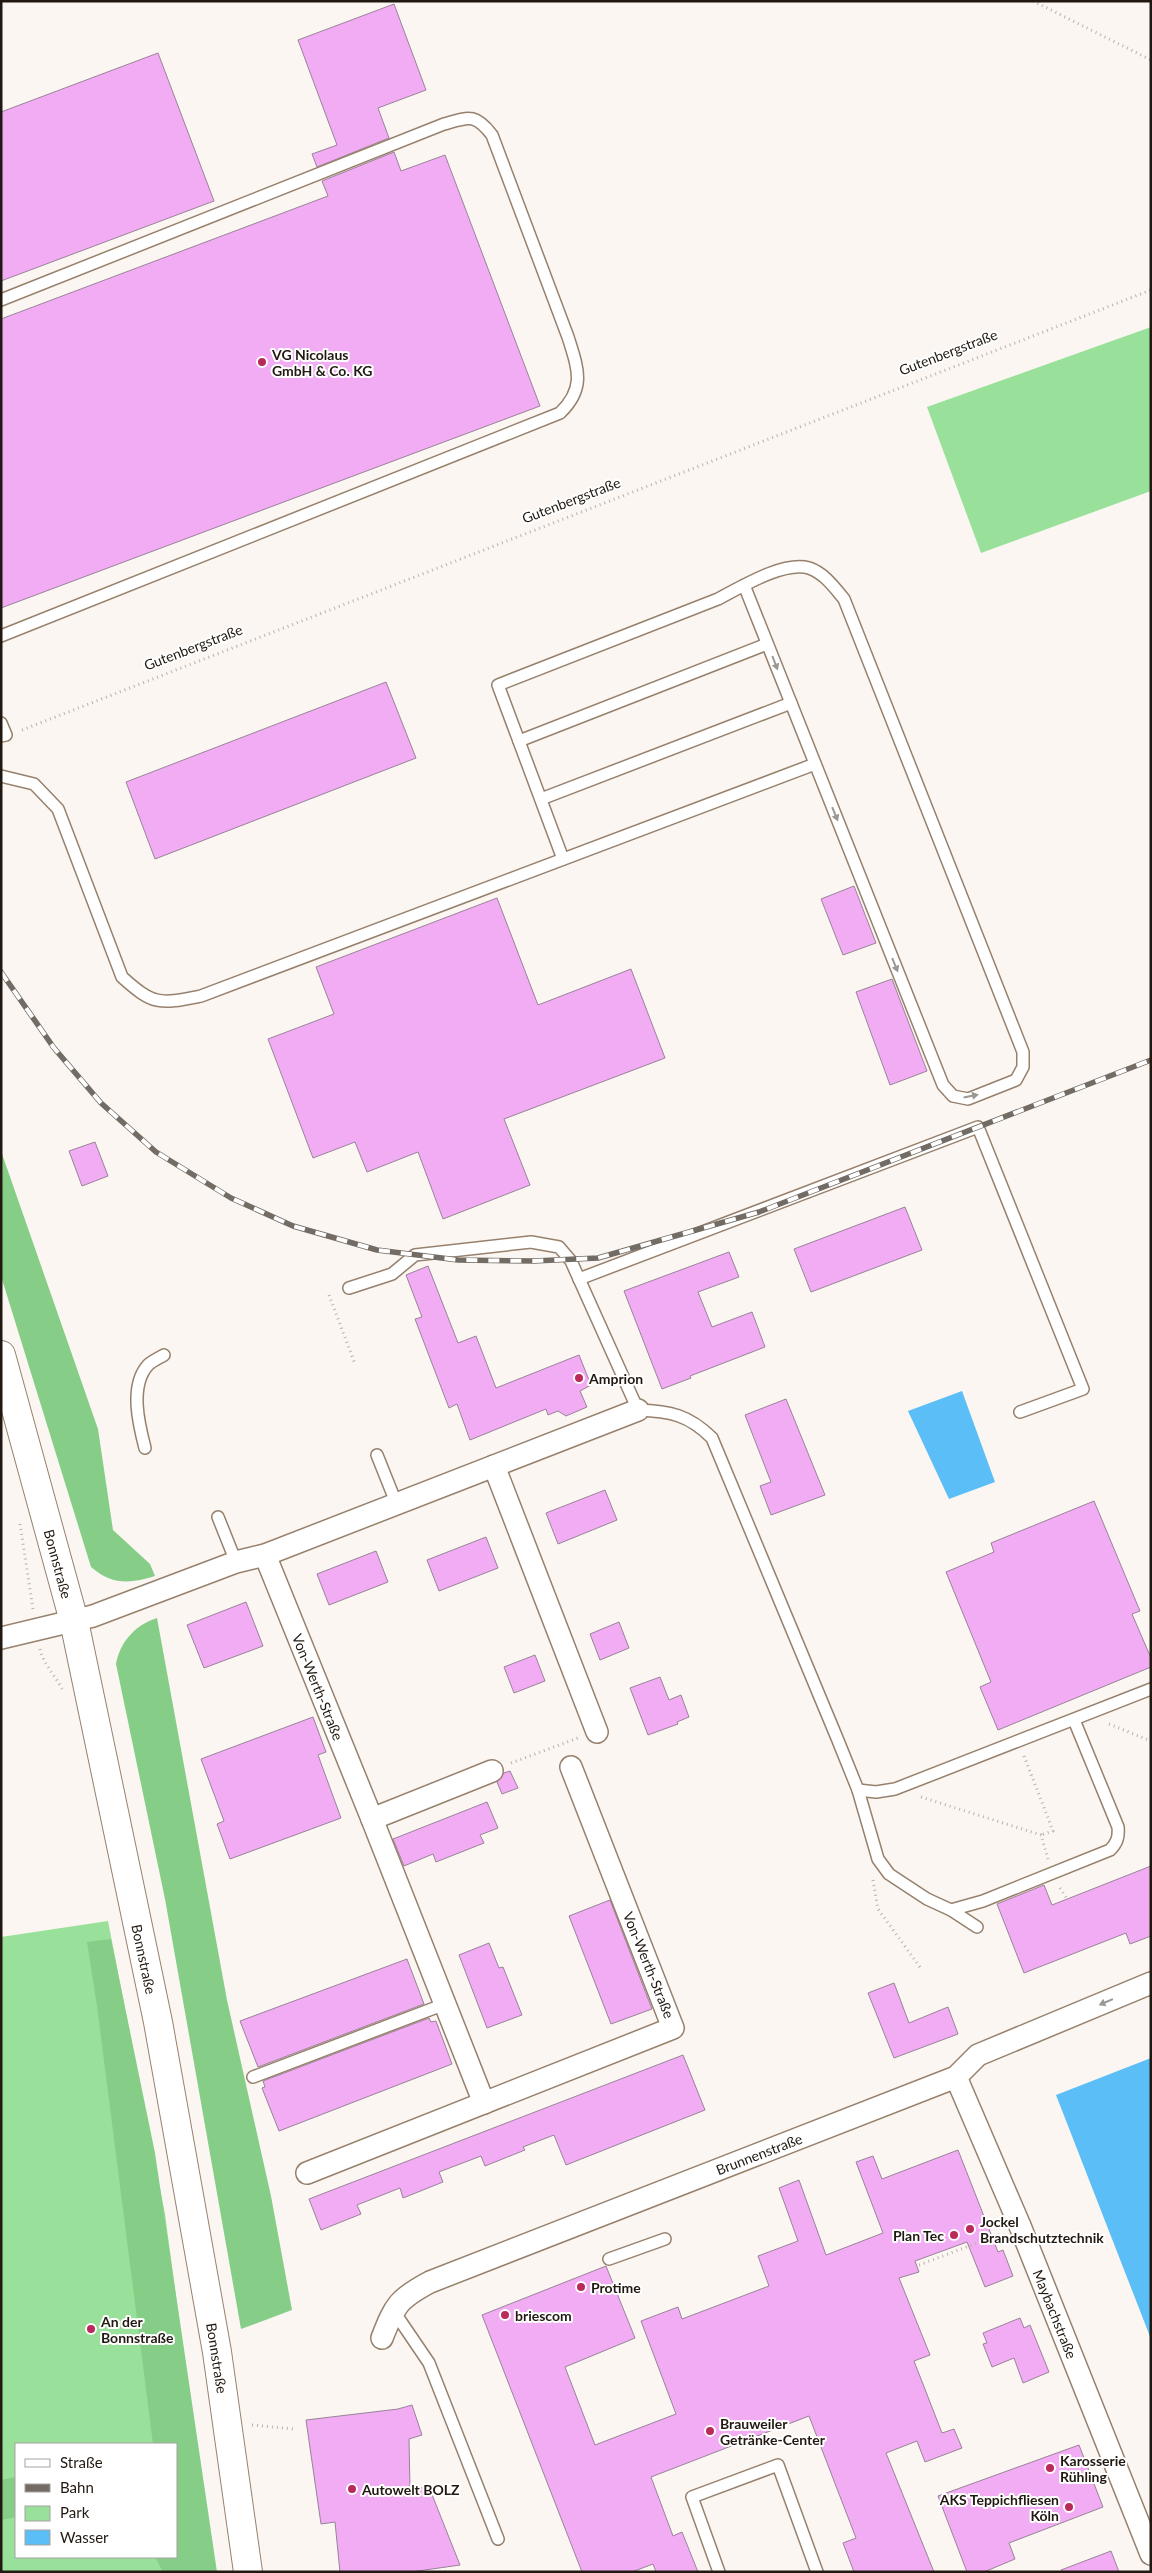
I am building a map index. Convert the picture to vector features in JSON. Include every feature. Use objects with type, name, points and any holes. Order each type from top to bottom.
[{"type":"main road","name":"Bonnstraße","points":[[1,1355],[74,1620],[158,2022],[217,2352],[248,2572]]},
{"type":"street","points":[[1,1638],[94,1616],[236,1562],[265,1555],[638,1410]]},
{"type":"street","points":[[494,1466],[597,1732]]},
{"type":"street","name":"Von-Werth-Straße","points":[[265,1555],[484,2103]]},
{"type":"street","name":"Von-Werth-Straße","points":[[307,2173],[674,2028],[571,1767]]},
{"type":"street","points":[[372,1819],[492,1771]]},
{"type":"street","name":"Brunnenstraße","points":[[382,2338],[393,2310],[406,2295],[430,2282],[956,2077],[978,2055],[1151,1983]]},
{"type":"street","name":"Maybachstraße","points":[[956,2077],[1020,2226],[1151,2554]]},
{"type":"lane","points":[[1,300],[444,124],[467,118],[482,122],[492,135],[568,337],[576,362],[578,384],[570,403],[560,413],[1,636]]},
{"type":"lane","points":[[564,859],[498,685],[718,599],[744,585],[790,566],[810,568],[829,580],[844,599],[1023,1052],[1023,1067],[1016,1080],[968,1099],[953,1096],[943,1085],[744,585]]},
{"type":"lane","points":[[519,741],[767,644]]},
{"type":"lane","points":[[541,799],[791,703]]},
{"type":"lane","points":[[1,723],[4,736]]},
{"type":"lane","points":[[1,776],[34,784],[58,809],[122,977],[141,994],[166,1003],[200,996],[815,764]]},
{"type":"lane","points":[[579,1279],[978,1128],[1083,1389],[1020,1412]]},
{"type":"lane","points":[[349,1288],[392,1274],[415,1255],[532,1242],[559,1247],[571,1261],[638,1410],[673,1414],[700,1426],[712,1438],[858,1790],[878,1859],[889,1874],[927,1899],[951,1910],[977,1927]]},
{"type":"lane","points":[[146,1448],[139,1425],[141,1377],[148,1365],[164,1355]]},
{"type":"lane","points":[[377,1455],[397,1505]]},
{"type":"lane","points":[[218,1517],[236,1562]]},
{"type":"lane","points":[[858,1790],[876,1792],[910,1783],[1151,1689]]},
{"type":"lane","points":[[951,1910],[1051,1874],[1110,1850],[1116,1844],[1119,1836],[1118,1827],[1074,1720]]},
{"type":"lane","points":[[253,2078],[445,2004]]},
{"type":"lane","points":[[609,2259],[665,2239]]},
{"type":"lane","points":[[393,2310],[429,2363],[498,2539]]},
{"type":"lane","points":[[719,2572],[692,2497],[778,2465],[816,2572]]},
{"type":"path","points":[[1033,1],[1151,60]]},
{"type":"path","name":"Gutenbergstraße","points":[[4,736],[1151,290]]},
{"type":"path","points":[[329,1295],[355,1364]]},
{"type":"path","points":[[19,1517],[42,1661],[52,1670],[65,1699]]},
{"type":"path","points":[[1087,1715],[1151,1741]]},
{"type":"path","points":[[492,1771],[597,1732]]},
{"type":"path","points":[[910,1783],[918,1796],[1041,1835],[1053,1831],[1018,1741]]},
{"type":"path","points":[[1041,1835],[1051,1874],[1067,1899]]},
{"type":"path","points":[[878,1859],[872,1880],[878,1909],[922,1970]]},
{"type":"path","points":[[919,2265],[1020,2226]]},
{"type":"path","points":[[226,2422],[294,2429]]},
{"type":"green space","points":[[1151,327],[1151,491],[981,553],[927,407]]},
{"type":"green space","points":[[1,1151],[98,1429],[113,1530],[150,1564],[155,1576],[121,1581],[106,1577],[91,1567],[1,1276]]},
{"type":"green space","points":[[157,1618],[227,2000],[271,2196],[292,2310],[241,2329],[165,1899],[116,1664],[121,1649],[130,1635],[142,1625]]},
{"type":"green space","name":"An der Bonnstraße","points":[[108,1921],[165,2214],[213,2572],[1,2572],[1,1937]]},
{"type":"green space","points":[[111,1939],[155,2153],[217,2572],[163,2572],[156,2558],[178,2558],[178,2443],[153,2443],[97,2006],[87,1942]]},
{"type":"green space","points":[[15,2477],[15,2517],[1,2520],[1,2480]]},
{"type":"water","points":[[962,1391],[995,1482],[949,1499],[908,1411]]},
{"type":"water","points":[[1151,2058],[1151,2339],[1056,2095]]},
{"type":"building","points":[[394,4],[426,90],[378,108],[389,138],[317,167],[312,154],[337,145],[298,40]]},
{"type":"building","points":[[158,53],[214,201],[1,281],[1,112]]},
{"type":"building","name":"VG Nicolaus GmbH & Co. KG","points":[[394,152],[401,171],[445,155],[540,406],[1,608],[1,319],[328,196],[322,181]]},
{"type":"building","points":[[386,682],[416,758],[155,859],[126,782]]},
{"type":"building","points":[[854,886],[876,943],[843,955],[821,899]]},
{"type":"building","points":[[497,898],[538,1005],[631,969],[665,1058],[504,1119],[530,1185],[443,1219],[418,1152],[367,1172],[355,1142],[313,1158],[268,1039],[334,1014],[316,967]]},
{"type":"building","points":[[892,979],[927,1071],[890,1085],[856,992]]},
{"type":"building","points":[[95,1142],[108,1176],[82,1186],[69,1151]]},
{"type":"building","points":[[905,1207],[922,1250],[811,1292],[794,1249]]},
{"type":"building","points":[[729,1252],[739,1277],[698,1292],[712,1327],[752,1312],[765,1347],[662,1389],[624,1291]]},
{"type":"building","points":[[428,1266],[458,1343],[476,1336],[496,1388],[579,1355],[591,1385],[580,1391],[587,1407],[566,1416],[558,1411],[548,1415],[546,1409],[470,1440],[457,1404],[449,1408],[415,1319],[422,1317],[406,1275]]},
{"type":"building","points":[[786,1399],[825,1495],[771,1515],[760,1486],[771,1482],[745,1415]]},
{"type":"building","points":[[605,1490],[617,1520],[558,1544],[546,1513]]},
{"type":"building","points":[[1094,1501],[1140,1611],[1132,1614],[1151,1658],[1151,1667],[998,1730],[980,1687],[991,1682],[946,1572],[994,1552],[991,1543]]},
{"type":"building","points":[[486,1537],[498,1568],[439,1591],[427,1560]]},
{"type":"building","points":[[376,1551],[388,1582],[329,1605],[317,1574]]},
{"type":"building","points":[[246,1602],[263,1646],[204,1668],[187,1625]]},
{"type":"building","points":[[619,1622],[629,1648],[600,1660],[590,1634]]},
{"type":"building","points":[[535,1655],[545,1681],[514,1693],[504,1667]]},
{"type":"building","points":[[660,1677],[669,1700],[681,1695],[689,1717],[677,1722],[678,1724],[648,1735],[630,1688]]},
{"type":"building","points":[[313,1717],[326,1752],[318,1755],[341,1818],[230,1859],[217,1824],[224,1821],[201,1759]]},
{"type":"building","points":[[510,1771],[518,1788],[502,1794],[497,1782],[504,1773]]},
{"type":"building","points":[[487,1802],[498,1828],[480,1835],[484,1843],[436,1862],[433,1854],[404,1866],[393,1839]]},
{"type":"building","points":[[1151,1866],[1151,1936],[1130,1944],[1126,1933],[1024,1973],[997,1904],[1044,1885],[1052,1905]]},
{"type":"building","points":[[610,1900],[652,2009],[611,2024],[569,1916]]},
{"type":"building","points":[[489,1943],[499,1968],[503,1967],[522,2015],[487,2028],[459,1955]]},
{"type":"building","points":[[407,1959],[424,2004],[258,2067],[240,2021]]},
{"type":"building","points":[[894,1983],[909,2023],[948,2007],[958,2034],[894,2058],[868,1993]]},
{"type":"building","points":[[429,2018],[431,2022],[436,2021],[452,2064],[279,2131],[262,2088],[265,2087],[263,2081]]},
{"type":"building","points":[[683,2055],[705,2110],[566,2165],[554,2135],[523,2147],[525,2150],[485,2166],[481,2156],[439,2172],[443,2182],[403,2198],[400,2188],[357,2205],[361,2214],[321,2230],[309,2199]]},
{"type":"building","points":[[958,2150],[998,2252],[1003,2250],[1013,2276],[985,2287],[967,2242],[915,2261],[919,2272],[899,2278],[930,2355],[914,2361],[942,2433],[954,2429],[962,2448],[925,2462],[917,2441],[886,2453],[934,2572],[854,2572],[843,2543],[856,2538],[809,2416],[651,2477],[673,2536],[682,2532],[698,2572],[656,2572],[653,2564],[632,2572],[582,2572],[482,2315],[606,2266],[635,2338],[565,2367],[595,2445],[676,2414],[641,2321],[678,2307],[682,2319],[769,2286],[758,2256],[798,2241],[779,2188],[799,2180],[826,2255],[883,2233],[856,2162],[873,2156],[882,2179]]},
{"type":"building","points":[[1020,2318],[1024,2328],[1030,2325],[1049,2372],[1023,2383],[1014,2358],[992,2367],[983,2344],[987,2343],[983,2333]]},
{"type":"building","name":"Autowelt BOLZ","points":[[412,2405],[422,2435],[409,2439],[410,2489],[429,2487],[460,2565],[411,2572],[340,2572],[335,2522],[321,2524],[306,2420],[398,2409]]},
{"type":"building","points":[[1079,2445],[1103,2507],[1009,2543],[1015,2559],[984,2572],[967,2572],[938,2496]]},
{"type":"building","points":[[1111,2551],[1119,2572],[1062,2572],[1061,2570]]},
{"type":"railway","points":[[1,972],[54,1048],[101,1103],[156,1152],[231,1198],[293,1226],[377,1250],[458,1260],[534,1261],[598,1258],[759,1212],[1151,1060]]},
{"type":"place","name":"VG Nicolaus GmbH & Co. KG","points":[[262,362]]},
{"type":"place","name":"Amprion","points":[[579,1378]]},
{"type":"place","name":"Jockel Brandschutztechnik","points":[[970,2229]]},
{"type":"place","name":"Plan Tec","points":[[954,2235]]},
{"type":"place","name":"Protime","points":[[581,2287]]},
{"type":"place","name":"briescom","points":[[505,2315]]},
{"type":"place","name":"An der Bonnstraße","points":[[91,2329]]},
{"type":"place","name":"Brauweiler Getränke-Center","points":[[710,2431]]},
{"type":"place","name":"Karosserie Rühling","points":[[1050,2468]]},
{"type":"place","name":"Autowelt BOLZ","points":[[352,2489]]},
{"type":"place","name":"AKS Teppichfliesen Köln","points":[[1069,2507]]}]
